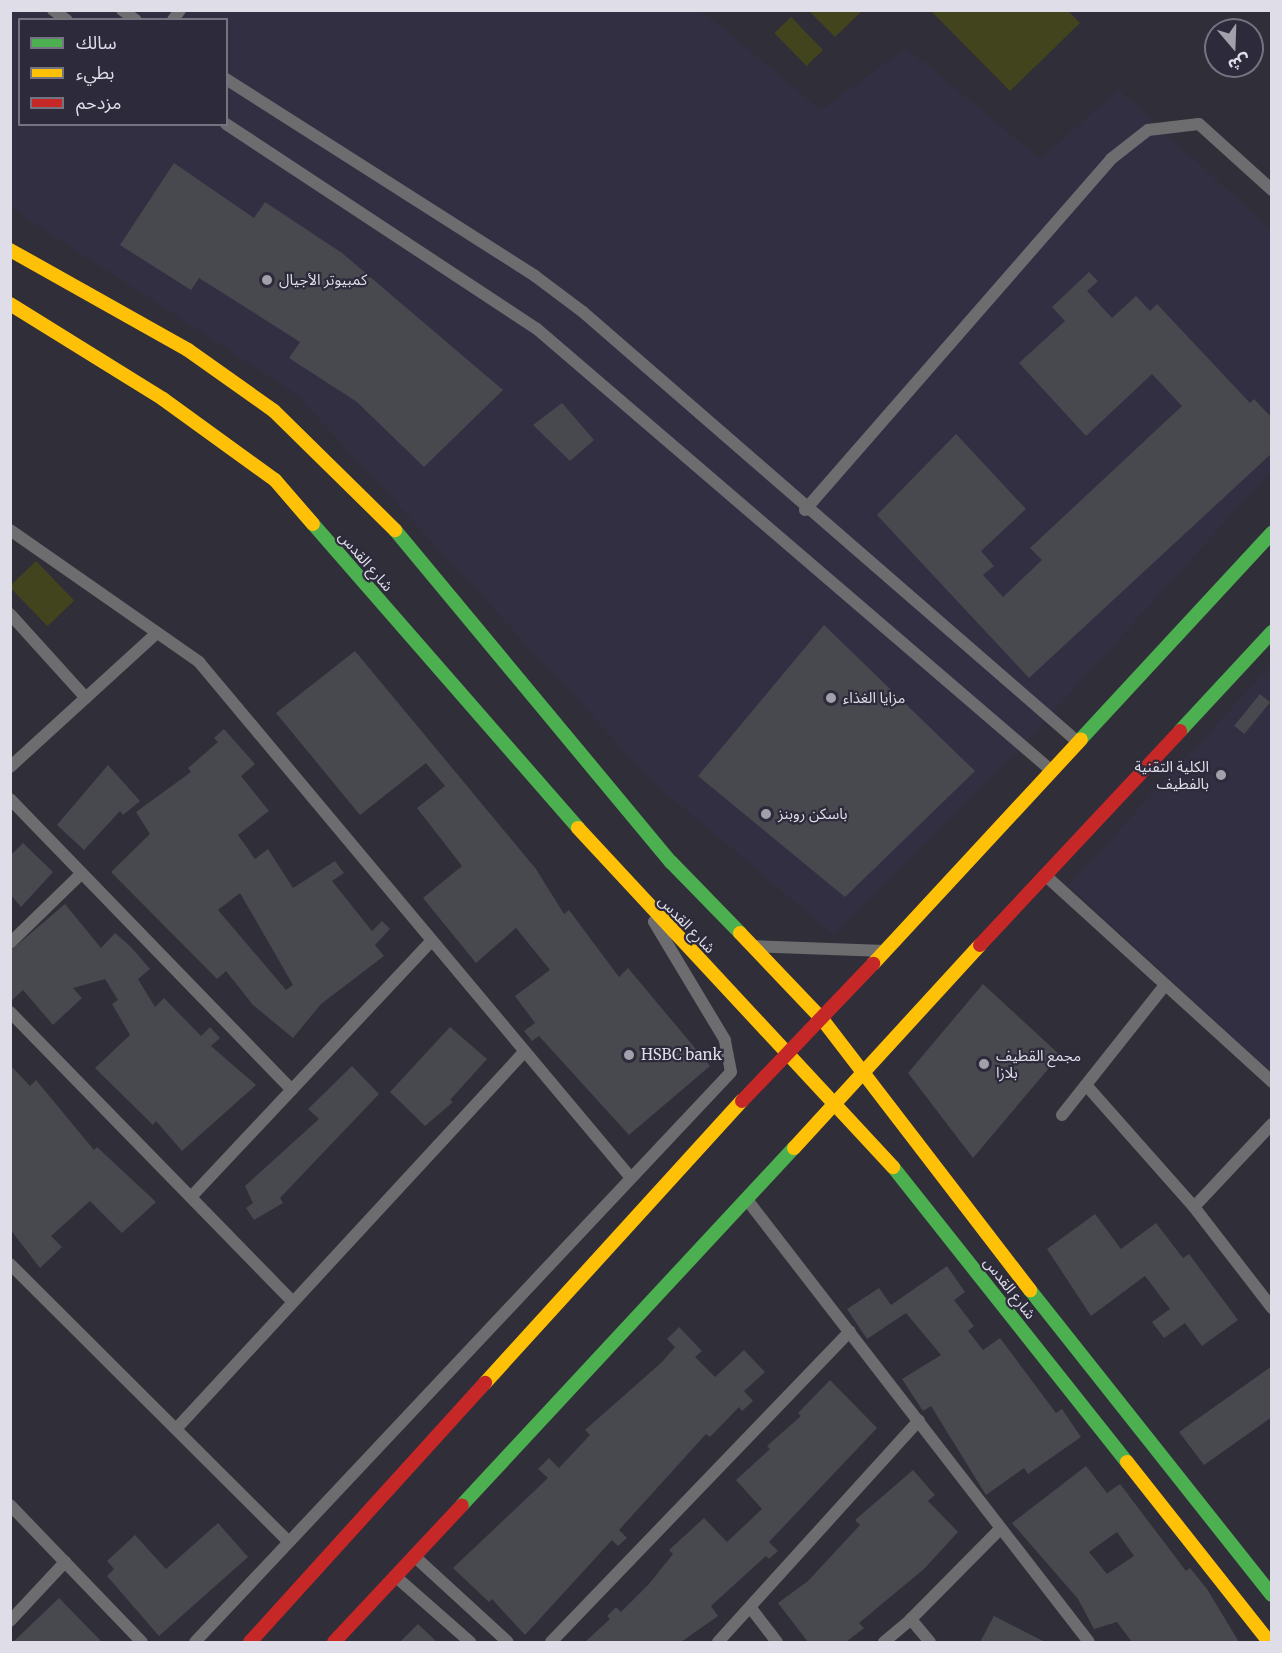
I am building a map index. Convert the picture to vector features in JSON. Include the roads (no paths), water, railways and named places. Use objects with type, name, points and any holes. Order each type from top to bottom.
[{"type":"main road","points":[[10,250],[188,351],[274,411],[335,467],[488,634],[547,716],[671,862],[822,1019],[1272,1595]]},
{"type":"main road","name":"شارع القدس","points":[[10,304],[163,399],[275,480],[643,903],[879,1149],[1269,1642]]},
{"type":"main road","points":[[250,1642],[785,1053],[822,1019],[1272,533]]},
{"type":"main road","points":[[334,1642],[748,1201],[834,1102],[1272,632]]},
{"type":"street","points":[[228,80],[535,276],[583,312],[805,510],[1078,742]]},
{"type":"street","points":[[805,510],[1111,159],[1148,130],[1199,124],[1272,190]]},
{"type":"street","points":[[228,125],[537,329],[1052,771]]},
{"type":"street","points":[[10,530],[199,662],[631,1178]]},
{"type":"street","points":[[10,614],[86,698]]},
{"type":"street","points":[[10,767],[158,633]]},
{"type":"street","points":[[10,799],[292,1090]]},
{"type":"street","points":[[10,943],[82,873]]},
{"type":"street","points":[[1046,876],[1272,1082]]},
{"type":"street","points":[[195,1642],[731,1072],[725,1040],[643,903]]},
{"type":"street","points":[[191,1197],[432,940]]},
{"type":"street","points":[[752,946],[885,951]]},
{"type":"street","points":[[1062,1115],[1165,985]]},
{"type":"street","points":[[10,1012],[293,1302]]},
{"type":"street","points":[[176,1429],[525,1052]]},
{"type":"street","points":[[1086,1085],[1194,1207],[1272,1308]]},
{"type":"street","points":[[1194,1207],[1272,1124]]},
{"type":"street","points":[[748,1201],[1089,1642]]},
{"type":"street","points":[[10,1264],[288,1541]]},
{"type":"street","points":[[550,1642],[850,1331]]},
{"type":"street","points":[[718,1642],[919,1420]]},
{"type":"street","points":[[10,1505],[142,1642]]},
{"type":"street","points":[[884,1642],[911,1619],[1000,1528]]},
{"type":"street","points":[[414,1556],[508,1642]]},
{"type":"street","points":[[10,1621],[65,1562]]},
{"type":"street","points":[[395,1576],[470,1642]]},
{"type":"street","points":[[750,1607],[777,1642]]},
{"type":"street","points":[[911,1619],[930,1642]]},
{"type":"place","name":"كمبيوتر الأجيال","points":[[267,280]]},
{"type":"place","name":"مزايا الغذاء","points":[[831,698]]},
{"type":"place","name":"الكلية التقنية بالفطيف","points":[[1221,775]]},
{"type":"place","name":"باسكن روبنز","points":[[766,814]]},
{"type":"place","name":"HSBC bank","points":[[629,1055]]},
{"type":"place","name":"مجمع القطيف بلازا","points":[[984,1064]]}]
